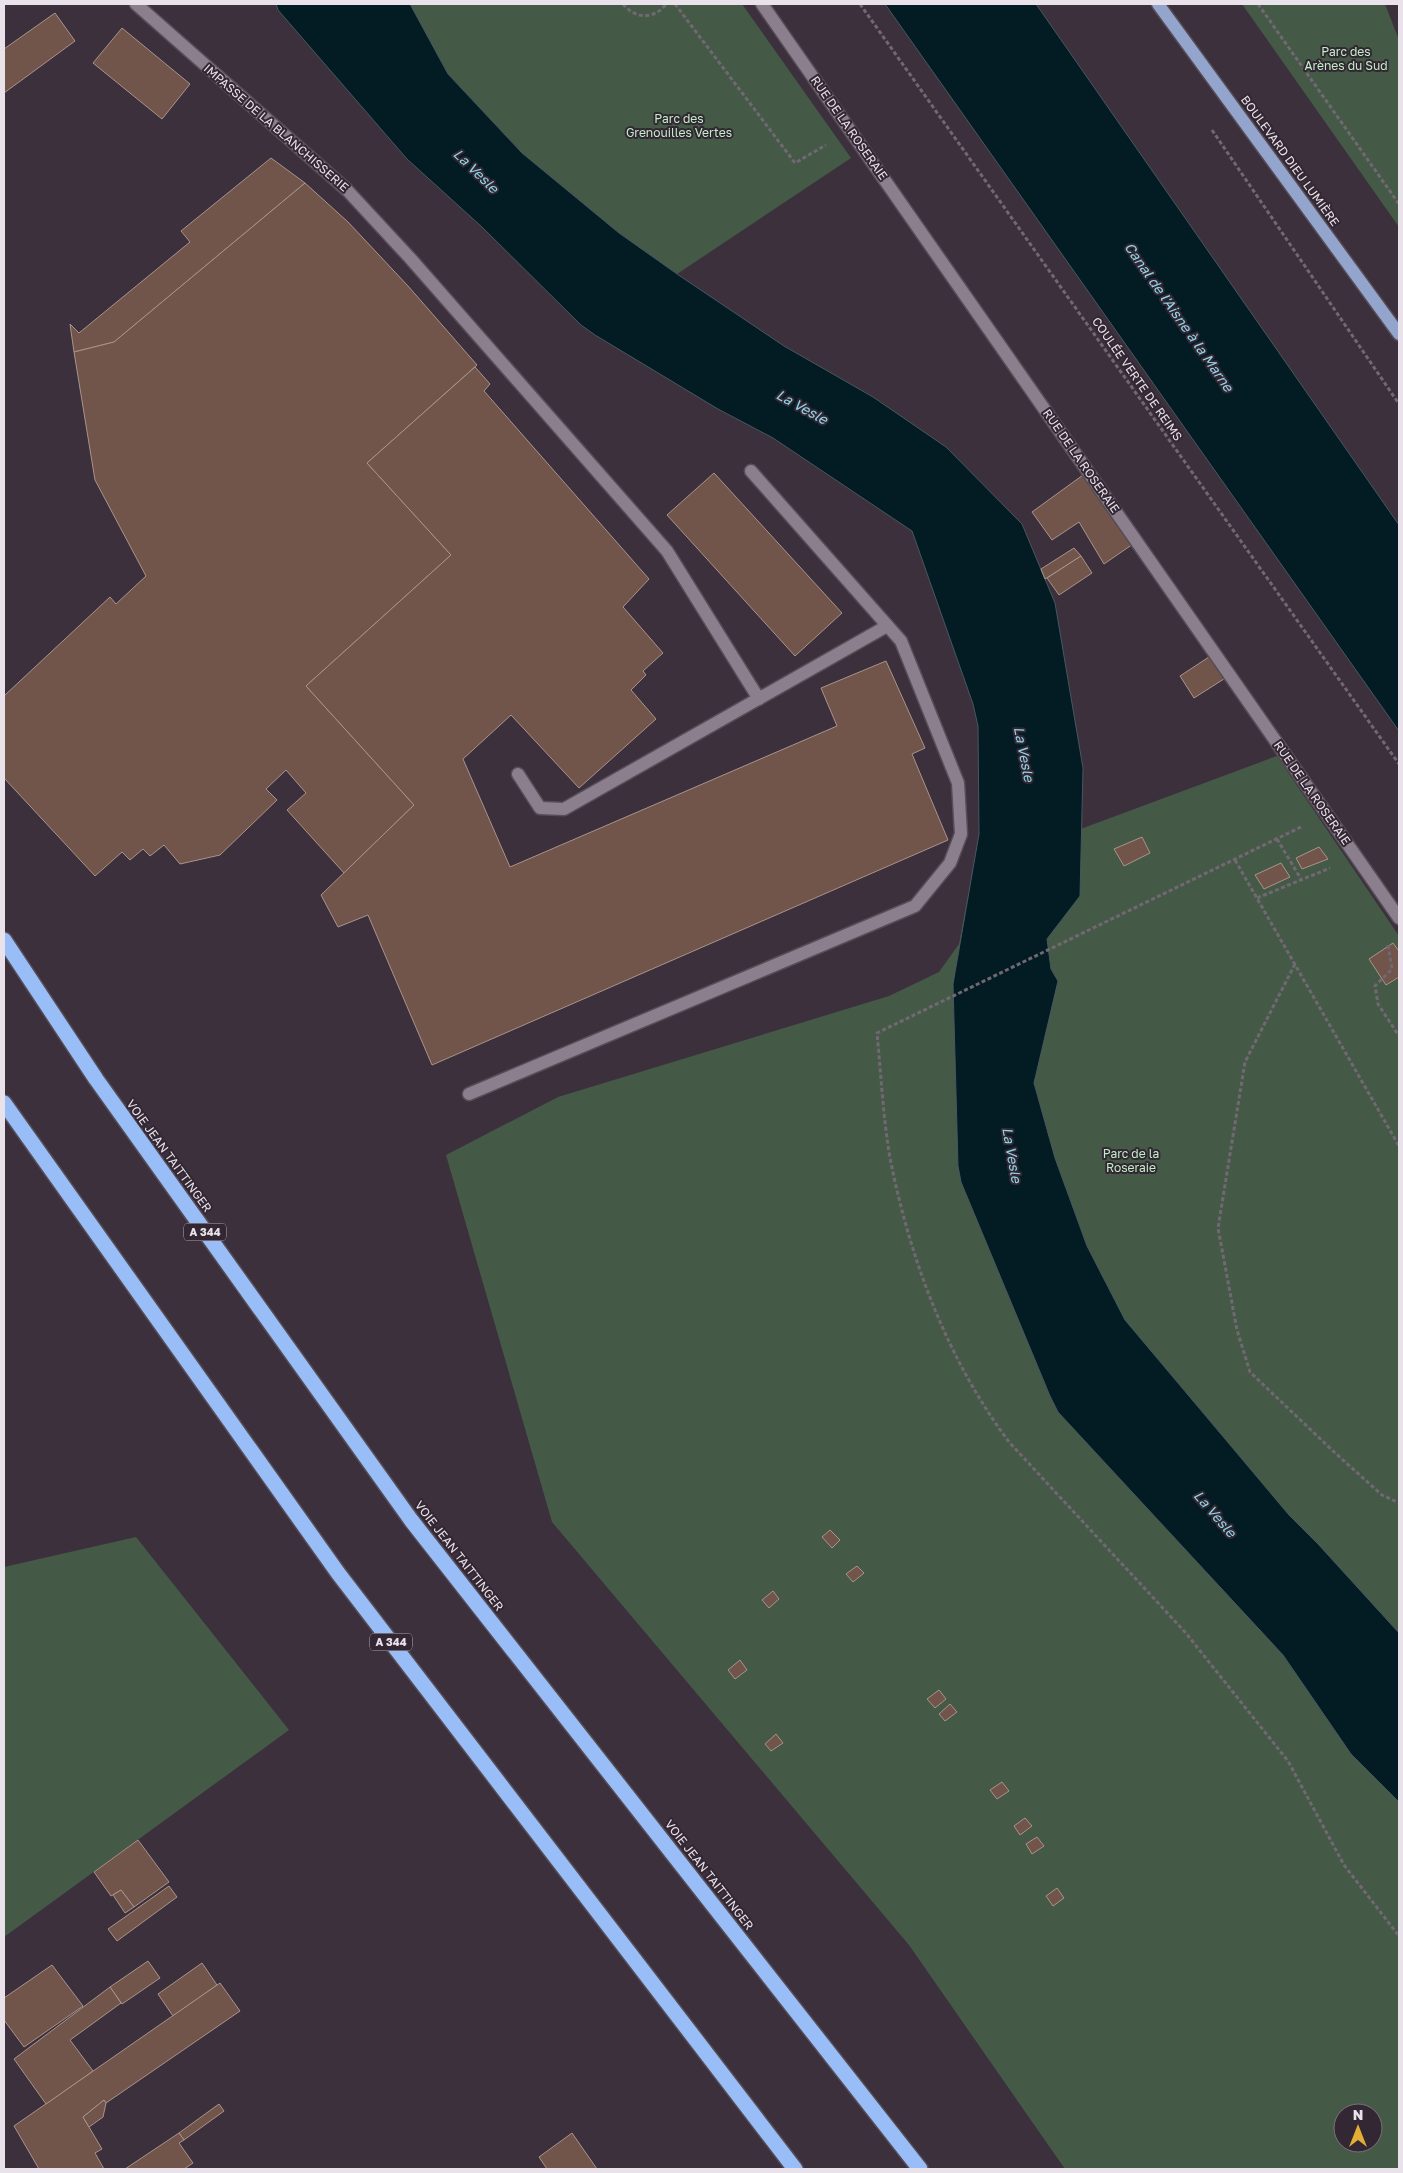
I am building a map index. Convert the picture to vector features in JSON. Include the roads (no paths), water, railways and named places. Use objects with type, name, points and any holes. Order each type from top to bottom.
[{"type":"highway","name":"VOIE JEAN TAITTINGER","points":[[4,940],[96,1079],[411,1520],[920,2169]]},
{"type":"highway","name":"A 344","points":[[4,1103],[338,1573],[795,2169]]},
{"type":"main road","name":"BOULEVARD DIEU LUMIÈRE","points":[[1158,4],[1399,334]]},
{"type":"street","name":"IMPASSE DE LA BLANCHISSERIE","points":[[136,4],[347,190],[410,258],[667,551],[758,699]]},
{"type":"street","name":"RUE DE LA ROSERAIE","points":[[762,4],[1399,918]]},
{"type":"street","points":[[469,1094],[915,906],[950,863],[961,834],[958,783],[901,641],[751,471]]},
{"type":"street","points":[[518,774],[540,808],[564,809],[887,626]]},
{"type":"water","name":"La Vesle","points":[[276,4],[410,4],[448,74],[522,153],[619,233],[677,274],[784,346],[873,397],[946,447],[1022,524],[1055,603],[1083,768],[1080,896],[1047,939],[1051,969],[1058,981],[1034,1083],[1055,1158],[1087,1246],[1125,1320],[1289,1515],[1399,1633],[1399,1802],[1351,1754],[1283,1655],[1058,1412],[961,1182],[958,1166],[953,984],[979,834],[978,726],[973,704],[912,531],[773,438],[718,409],[581,325],[482,227],[407,159],[278,10]]},
{"type":"water","name":"Canal de l'Aisne à la Marne","points":[[885,4],[1036,4],[1399,525],[1399,731]]},
{"type":"park label","name":"Parc des Arènes du Sud","points":[[1346,59]]},
{"type":"park label","name":"Parc des Grenouilles Vertes","points":[[679,126]]},
{"type":"park label","name":"Parc de la Roseraie","points":[[1131,1161]]}]
